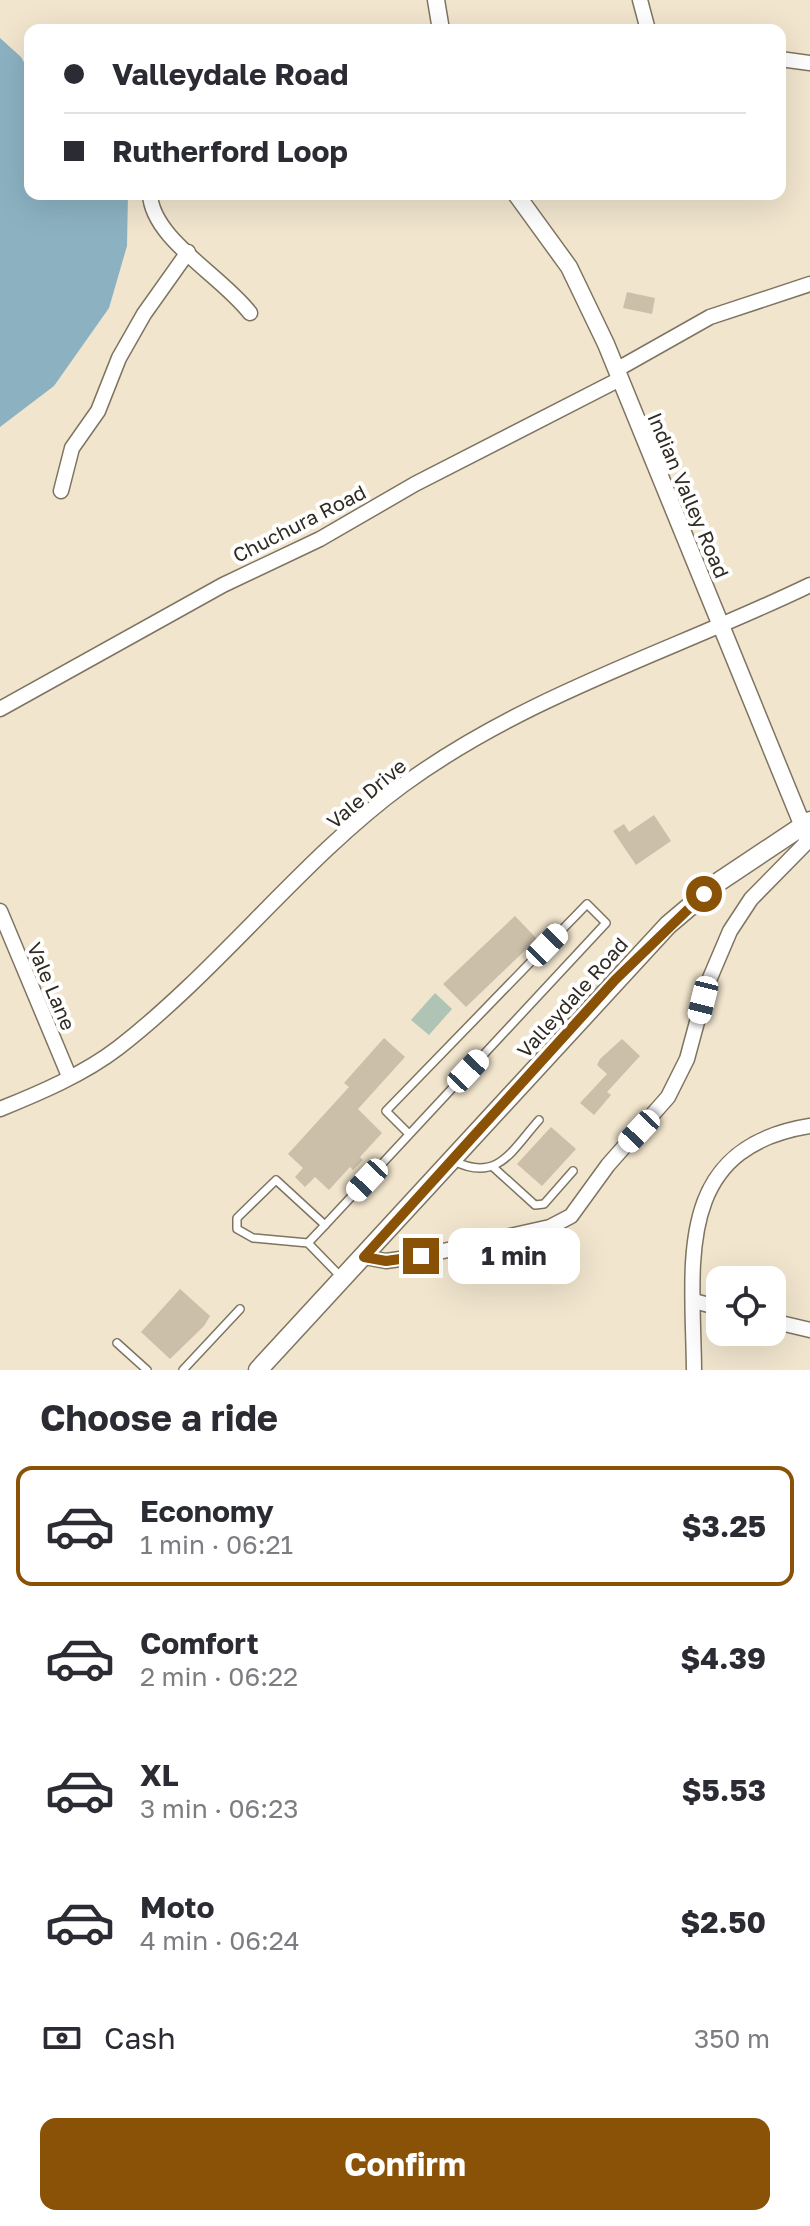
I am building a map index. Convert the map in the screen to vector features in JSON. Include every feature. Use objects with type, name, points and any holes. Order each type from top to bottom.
[{"type":"main road","name":"Valleydale Road","points":[[258,1370],[668,925],[720,881],[806,822]]},
{"type":"street","points":[[436,0],[440,24]]},
{"type":"street","points":[[640,0],[646,24]]},
{"type":"street","points":[[786,60],[810,63]]},
{"type":"street","points":[[151,200],[156,221],[235,294],[250,313]]},
{"type":"street","name":"Indian Valley Road","points":[[520,200],[569,267],[618,374],[806,822]]},
{"type":"street","points":[[61,491],[67,459],[78,435],[98,411],[113,370],[144,314],[188,252]]},
{"type":"street","name":"Chuchura Road","points":[[0,709],[223,585],[320,539],[618,374],[721,313],[810,284]]},
{"type":"street","name":"Vale Drive","points":[[0,1109],[117,1049],[169,1005],[367,816],[445,755],[531,706],[810,585]]},
{"type":"street","points":[[364,1257],[386,1261],[434,1253],[557,1225],[580,1208],[608,1165],[655,1114],[678,1080],[707,985],[730,931],[751,899],[805,844],[806,822]]},
{"type":"street","name":"Vale Lane","points":[[0,911],[69,1076]]},
{"type":"street","points":[[694,1370],[694,1236],[699,1212],[712,1183],[743,1149],[772,1133],[810,1126]]},
{"type":"street","points":[[694,1301],[706,1304]]},
{"type":"street","points":[[786,1324],[810,1330]]},
{"type":"lane","points":[[308,1243],[606,923],[587,904],[386,1111],[409,1134]]},
{"type":"lane","points":[[452,1160],[471,1169],[493,1167],[539,1120]]},
{"type":"lane","points":[[493,1167],[535,1205],[544,1204],[573,1171]]},
{"type":"lane","points":[[325,1225],[276,1180],[237,1218],[237,1229],[253,1238],[308,1243],[344,1280]]},
{"type":"lane","points":[[183,1370],[240,1309]]},
{"type":"lane","points":[[117,1343],[147,1370]]},
{"type":"green space","points":[[435,993],[452,1009],[429,1035],[411,1020]]},
{"type":"water","points":[[0,38],[24,62],[24,200],[128,200],[127,246],[109,308],[54,386],[0,427]]},
{"type":"building","points":[[627,292],[655,298],[652,314],[623,308]]},
{"type":"building","points":[[654,815],[671,841],[636,865],[613,831],[624,824],[629,832]]},
{"type":"building","points":[[515,916],[537,939],[466,1007],[443,984]]},
{"type":"building","points":[[384,1038],[405,1057],[358,1109],[382,1133],[360,1157],[363,1160],[353,1170],[350,1167],[329,1190],[315,1177],[305,1187],[295,1177],[303,1168],[288,1154],[349,1087],[344,1083]]},
{"type":"building","points":[[622,1039],[640,1056],[607,1092],[611,1095],[594,1115],[580,1103],[607,1074],[597,1065],[600,1059]]},
{"type":"building","points":[[551,1127],[576,1149],[542,1186],[517,1164]]},
{"type":"building","points":[[180,1289],[210,1316],[204,1326],[170,1359],[141,1332]]},
{"type":"route","points":[[421,1256],[386,1261],[364,1257],[615,980],[668,925],[704,894]]}]
